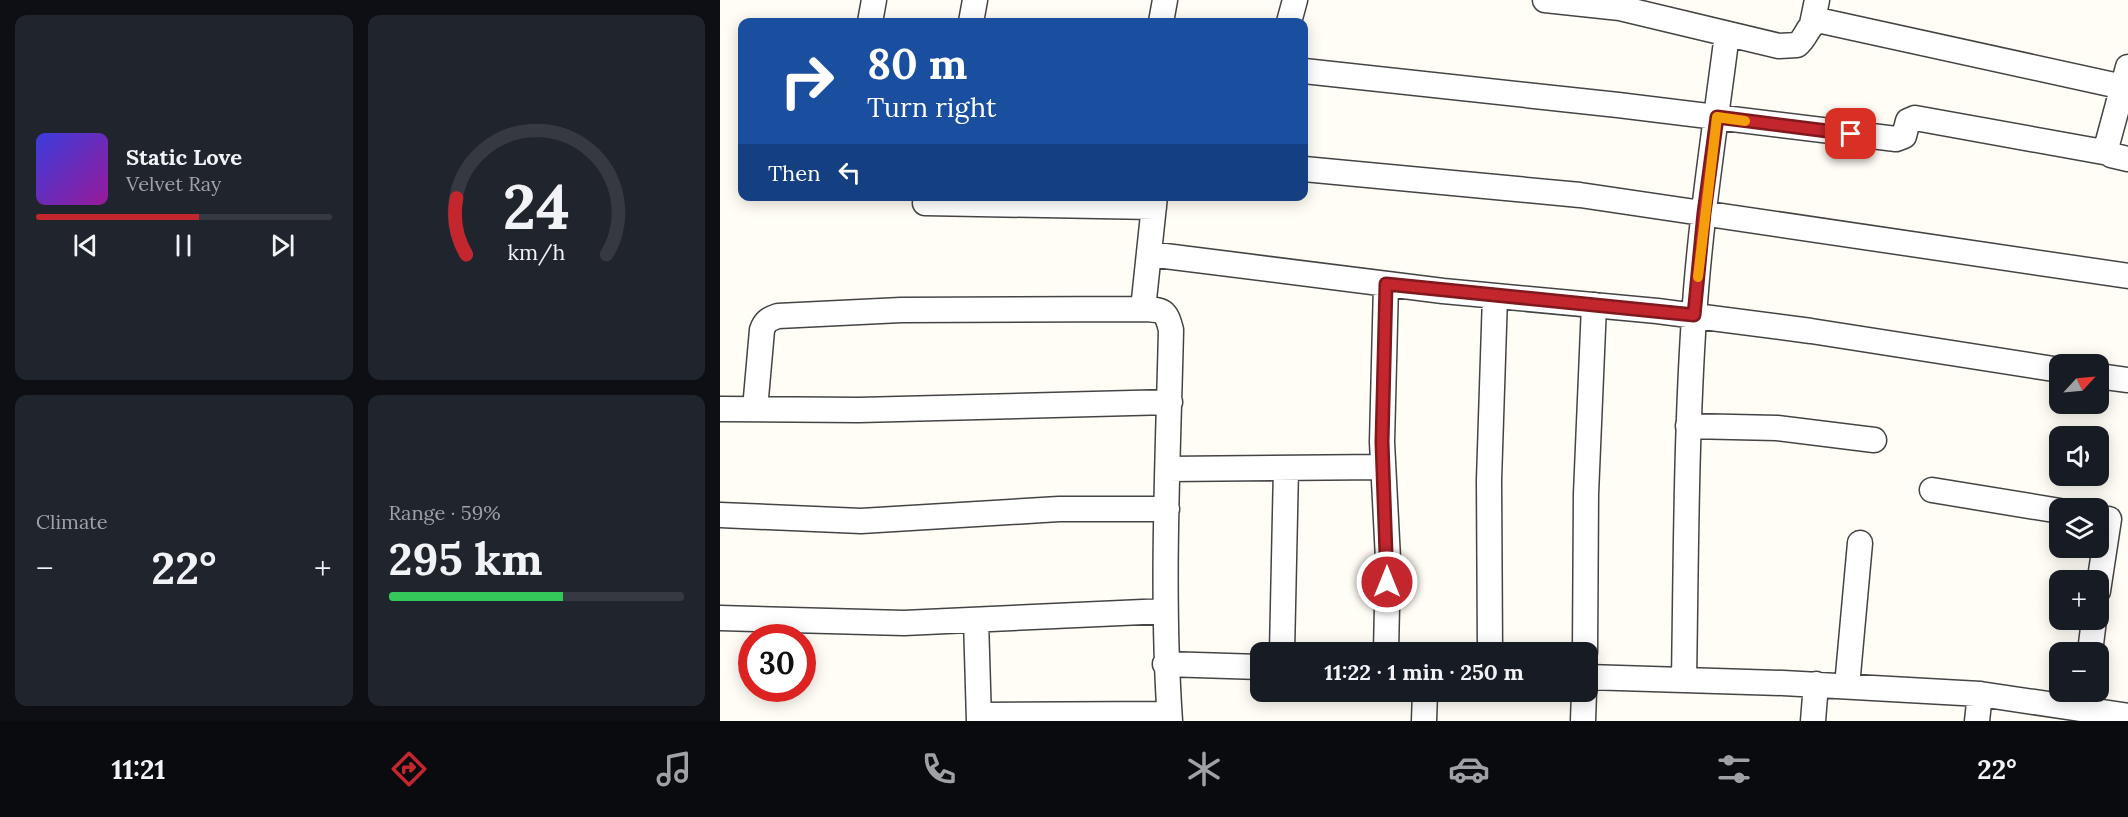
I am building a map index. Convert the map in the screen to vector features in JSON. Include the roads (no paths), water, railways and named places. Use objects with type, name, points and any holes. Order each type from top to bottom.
[{"type":"street","points":[[871,18],[874,0]]},
{"type":"street","points":[[972,18],[975,0]]},
{"type":"street","points":[[1162,18],[1165,0]]},
{"type":"street","points":[[1290,18],[1294,0]]},
{"type":"street","points":[[1545,0],[1620,8],[1669,9],[1727,34],[1779,46],[1794,46],[1801,42],[1812,24],[1817,0]]},
{"type":"street","points":[[1812,24],[1822,21],[2126,81],[2107,145],[2119,156]]},
{"type":"street","points":[[1684,680],[1688,426],[1694,315],[1704,213],[1727,34]]},
{"type":"street","points":[[1308,71],[1896,139],[1904,136],[1908,121],[1915,118],[2119,156]]},
{"type":"street","points":[[1308,169],[1580,195],[2128,276]]},
{"type":"street","points":[[925,203],[1155,202],[1143,309]]},
{"type":"street","points":[[1149,254],[1386,284],[1694,315],[2049,368]]},
{"type":"street","points":[[1386,284],[1382,442],[1388,559],[1386,642]]},
{"type":"street","points":[[1490,642],[1490,480],[1495,296]]},
{"type":"street","points":[[1585,642],[1586,494],[1594,305]]},
{"type":"street","points":[[755,409],[762,330],[764,323],[778,316],[901,310],[1143,309],[1160,310],[1168,316],[1171,330],[1165,611],[1170,718],[979,718],[976,620]]},
{"type":"street","points":[[2109,377],[2128,380]]},
{"type":"street","points":[[720,409],[942,409],[1170,402]]},
{"type":"street","points":[[1688,426],[1777,428],[1874,440]]},
{"type":"street","points":[[1168,469],[1383,467]]},
{"type":"street","points":[[1282,642],[1286,468]]},
{"type":"street","points":[[1932,490],[2049,509]]},
{"type":"street","points":[[720,516],[861,521],[1059,509],[1167,509]]},
{"type":"street","points":[[2102,570],[2112,519]]},
{"type":"street","points":[[1847,686],[1860,543]]},
{"type":"street","points":[[720,618],[904,623],[1165,611]]},
{"type":"street","points":[[1166,664],[1250,667]]},
{"type":"street","points":[[1598,676],[1816,684],[1980,694],[2083,707],[2128,716]]},
{"type":"street","points":[[1814,721],[1816,684]]},
{"type":"street","points":[[1977,721],[1980,694]]},
{"type":"street","points":[[1424,721],[1425,702]]},
{"type":"street","points":[[1583,721],[1584,702]]}]
